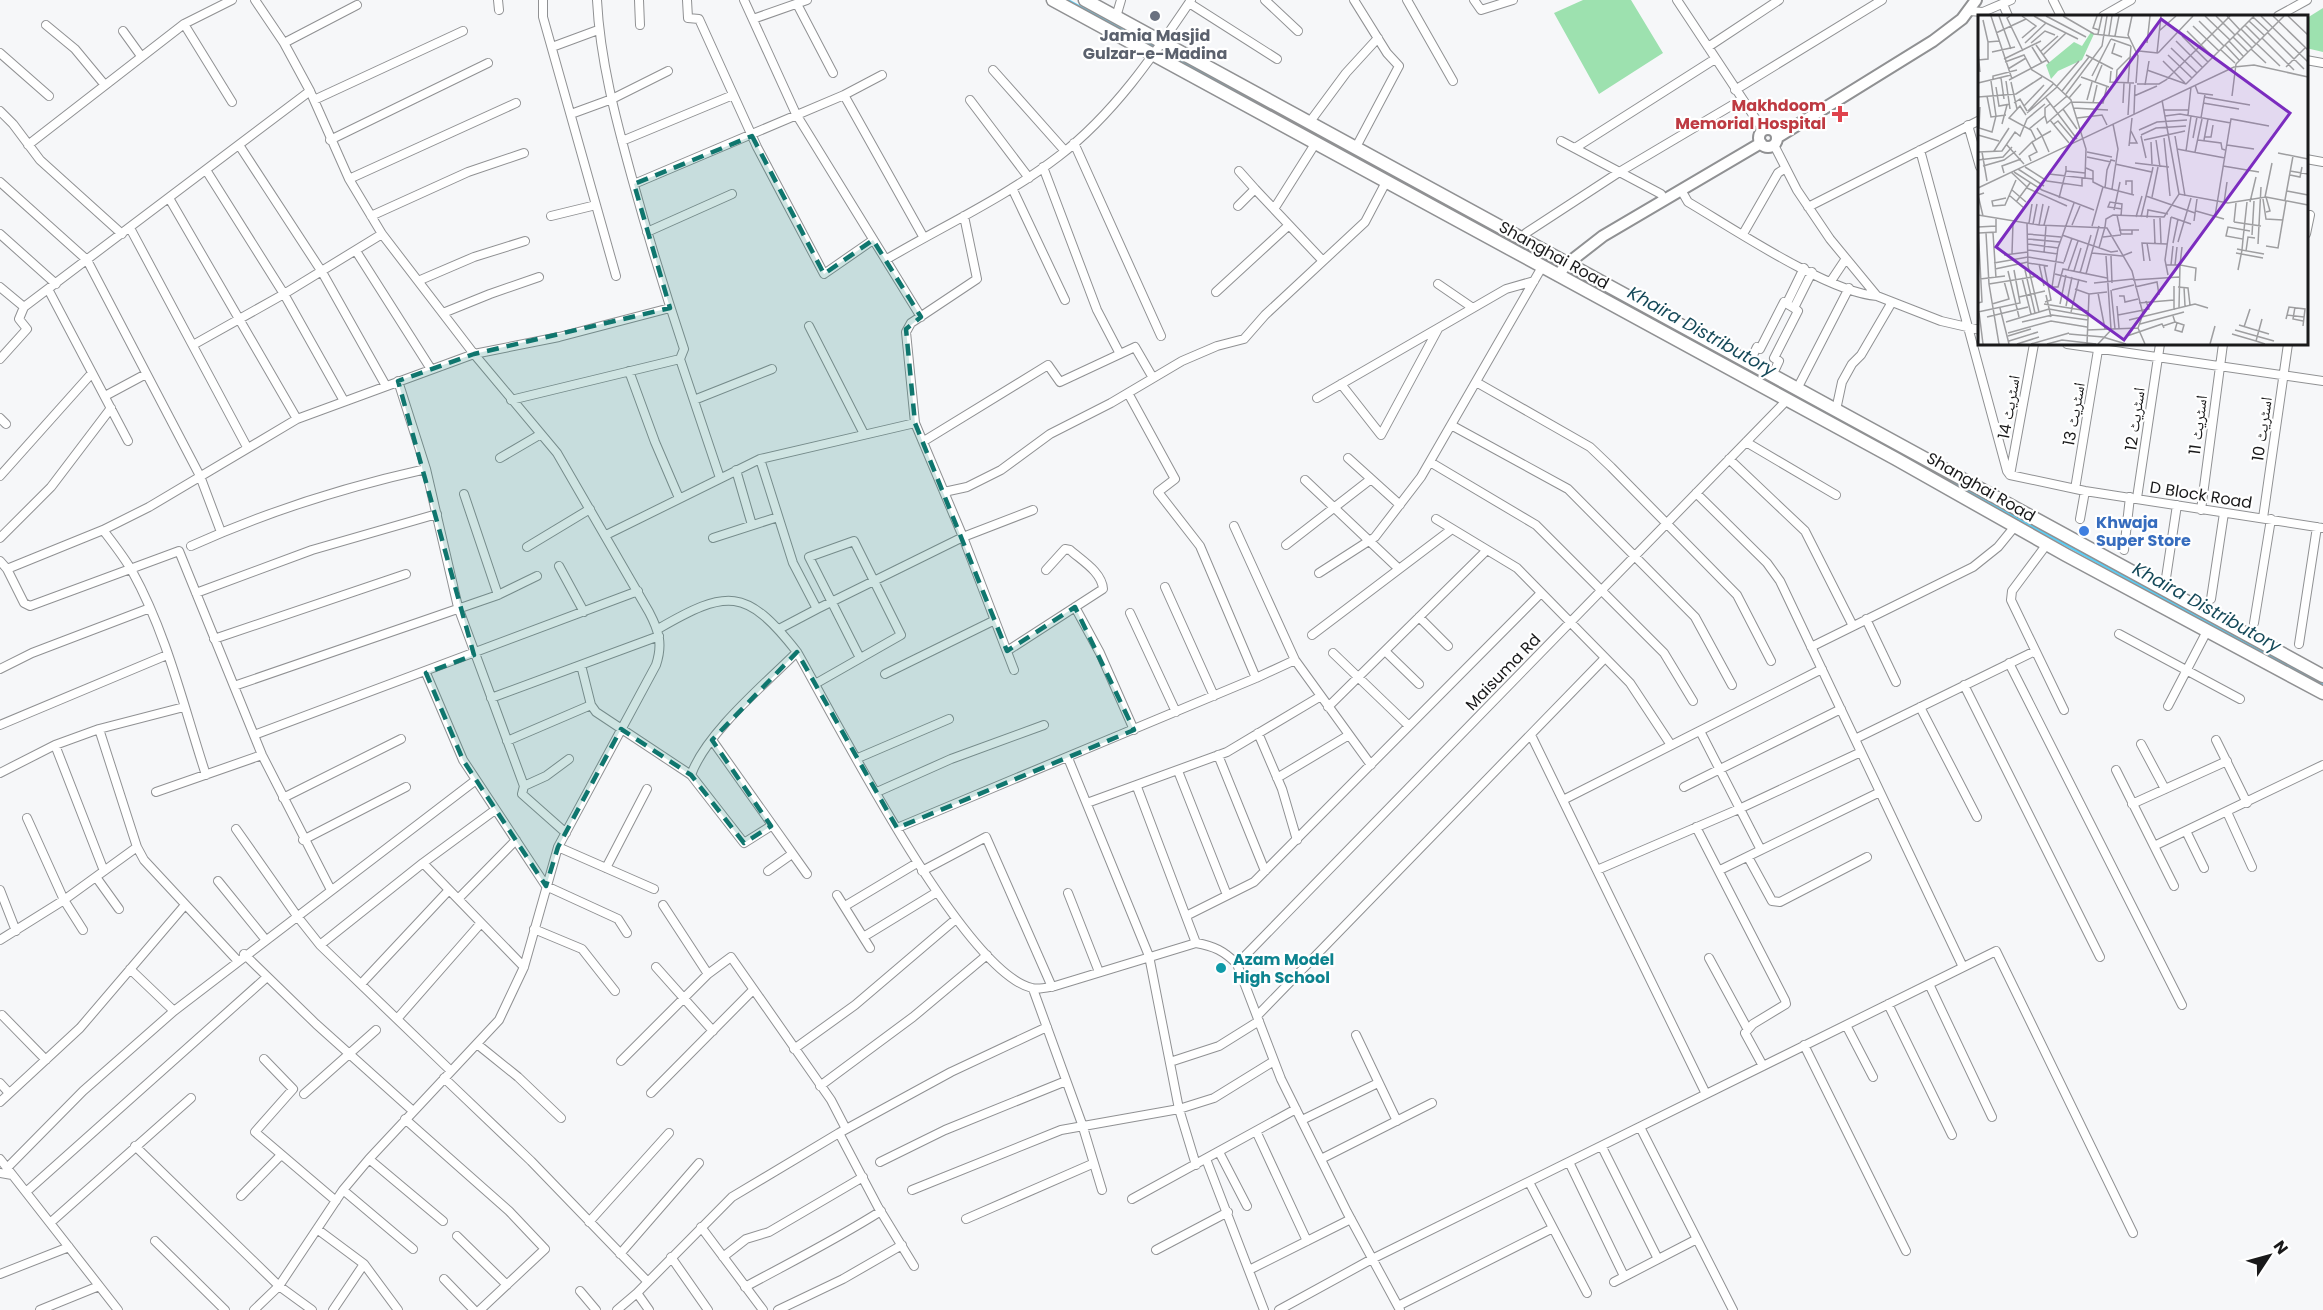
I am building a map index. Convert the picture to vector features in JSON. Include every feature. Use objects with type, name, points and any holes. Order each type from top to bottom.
[{"type":"main road","name":"Shanghai Road","points":[[1053,0],[1309,123],[1523,239],[1563,270],[1788,399],[2013,517],[2207,631],[2323,693]]},
{"type":"main road","name":"Shanghai Road","points":[[1088,1],[1116,17],[1157,49],[1315,144],[1542,267],[1563,270],[1749,363],[1836,410],[2013,517],[2047,544],[2069,548],[2323,676]]},
{"type":"street","points":[[28,145],[184,24],[232,0]]},
{"type":"street","points":[[254,1310],[279,1286],[343,1190],[369,1159],[499,1020],[524,967],[558,847],[656,665],[662,648],[659,632],[638,591],[557,453],[474,354],[382,234],[349,179],[310,91],[284,43],[255,0]]},
{"type":"street","points":[[498,0],[499,10]]},
{"type":"street","points":[[543,0],[543,17],[616,276]]},
{"type":"street","points":[[597,0],[598,30],[622,141],[647,232],[684,349],[680,359],[720,478]]},
{"type":"street","points":[[639,0],[640,25]]},
{"type":"street","points":[[687,0],[688,18],[699,19],[752,135],[824,274],[873,240]]},
{"type":"street","points":[[744,0],[796,114],[887,259],[921,318]]},
{"type":"street","points":[[753,19],[807,0]]},
{"type":"street","points":[[1116,17],[1121,0]]},
{"type":"street","points":[[1265,0],[1298,31]]},
{"type":"street","points":[[1354,0],[1399,66],[1355,149]]},
{"type":"street","points":[[1407,0],[1453,81]]},
{"type":"street","points":[[1474,0],[1481,10],[1513,0]]},
{"type":"street","points":[[1708,47],[1779,0]]},
{"type":"street","points":[[1735,90],[1882,0]]},
{"type":"street","points":[[1763,130],[1759,138],[1764,146],[1776,141],[1934,40],[1969,11],[1976,0]]},
{"type":"street","points":[[1969,11],[1983,12],[2011,0]]},
{"type":"street","points":[[2053,0],[2060,15]]},
{"type":"street","points":[[2105,15],[2131,0]]},
{"type":"street","points":[[2280,15],[2307,0]]},
{"type":"street","points":[[1680,1],[1741,100],[1763,130]]},
{"type":"street","points":[[887,259],[1029,178],[1065,152],[1094,125],[1157,49],[1190,2],[1277,59]]},
{"type":"street","points":[[797,4],[833,73]]},
{"type":"street","points":[[2003,4],[2008,15]]},
{"type":"street","points":[[284,43],[357,5]]},
{"type":"street","points":[[184,24],[232,102]]},
{"type":"street","points":[[46,25],[75,49],[104,84]]},
{"type":"street","points":[[552,47],[598,30]]},
{"type":"street","points":[[123,31],[141,56]]},
{"type":"street","points":[[314,100],[463,32]]},
{"type":"street","points":[[1309,123],[1346,73],[1378,38]]},
{"type":"street","points":[[0,53],[49,96]]},
{"type":"street","points":[[1575,148],[1715,59]]},
{"type":"street","points":[[2308,60],[2323,63]]},
{"type":"street","points":[[330,140],[488,63]]},
{"type":"street","points":[[993,70],[1065,152]]},
{"type":"street","points":[[571,114],[612,99],[668,71]]},
{"type":"street","points":[[634,184],[844,95],[882,75]]},
{"type":"street","points":[[0,359],[27,329],[19,319],[24,307],[310,91]]},
{"type":"street","points":[[622,141],[734,95]]},
{"type":"street","points":[[844,95],[924,238]]},
{"type":"street","points":[[970,100],[1029,178]]},
{"type":"street","points":[[1523,239],[1526,233],[1621,171],[1741,100]]},
{"type":"street","points":[[349,179],[516,103]]},
{"type":"street","points":[[0,111],[13,124],[40,160],[122,234]]},
{"type":"street","points":[[1808,207],[1978,121]]},
{"type":"street","points":[[1968,125],[1978,160]]},
{"type":"street","points":[[1763,130],[1773,129],[1784,169],[1845,260],[1877,296]]},
{"type":"street","points":[[1561,141],[1621,171],[1661,194],[1664,199]]},
{"type":"street","points":[[1074,143],[1161,336]]},
{"type":"street","points":[[1563,270],[1603,236],[1761,143]]},
{"type":"street","points":[[1274,209],[1315,144]]},
{"type":"street","points":[[239,145],[322,272],[386,386]]},
{"type":"street","points":[[1920,150],[2010,476]]},
{"type":"street","points":[[371,216],[468,172],[524,153]]},
{"type":"street","points":[[2308,159],[2323,162]]},
{"type":"street","points":[[1043,167],[1097,310],[1120,354]]},
{"type":"street","points":[[1743,234],[1778,173],[1784,169]]},
{"type":"street","points":[[206,170],[284,294],[344,401]]},
{"type":"street","points":[[1239,171],[1323,261]]},
{"type":"street","points":[[0,182],[87,260],[200,476],[222,532]]},
{"type":"street","points":[[944,492],[967,487],[1001,470],[1050,434],[1217,345],[1244,339],[1265,315],[1365,222],[1386,182]]},
{"type":"street","points":[[1012,188],[1065,300]]},
{"type":"street","points":[[1238,206],[1255,189]]},
{"type":"street","points":[[1681,190],[1688,202],[1831,281],[1941,321],[1978,330]]},
{"type":"street","points":[[647,232],[732,194]]},
{"type":"street","points":[[170,198],[297,419]]},
{"type":"street","points":[[551,216],[596,205]]},
{"type":"street","points":[[2308,227],[2310,214]]},
{"type":"street","points":[[964,216],[977,279],[911,323],[906,332],[915,423],[963,537],[1014,670]]},
{"type":"street","points":[[1215,292],[1289,225]]},
{"type":"street","points":[[130,228],[247,447]]},
{"type":"street","points":[[0,234],[56,284]]},
{"type":"street","points":[[193,345],[322,272],[382,234]]},
{"type":"street","points":[[418,281],[474,257],[525,241]]},
{"type":"street","points":[[356,251],[431,369]]},
{"type":"street","points":[[1831,281],[1845,260]]},
{"type":"street","points":[[1318,573],[1369,541],[1400,505],[1430,462],[1542,267]]},
{"type":"street","points":[[1791,306],[1804,268]]},
{"type":"street","points":[[1791,306],[1812,272]]},
{"type":"street","points":[[443,314],[539,277]]},
{"type":"street","points":[[1317,398],[1506,289],[1534,281]]},
{"type":"street","points":[[1438,284],[1473,308]]},
{"type":"street","points":[[0,287],[24,307]]},
{"type":"street","points":[[1797,389],[1849,288]]},
{"type":"street","points":[[48,289],[128,441]]},
{"type":"street","points":[[1760,349],[1784,302],[1791,306],[1798,311],[1774,358]]},
{"type":"street","points":[[1836,410],[1842,382],[1852,364],[1861,355],[1892,302]]},
{"type":"street","points":[[7,569],[103,530],[149,507],[297,419],[474,354],[559,337],[670,308]]},
{"type":"street","points":[[809,326],[864,434]]},
{"type":"street","points":[[1341,384],[1381,435],[1439,328]]},
{"type":"street","name":"اسٹریٹ 14","points":[[2010,476],[2034,345]]},
{"type":"street","points":[[2083,345],[2323,381]]},
{"type":"street","name":"اسٹریٹ 12","points":[[2124,550],[2160,345]]},
{"type":"street","name":"اسٹریٹ 11","points":[[2201,510],[2223,345]]},
{"type":"street","name":"اسٹریٹ 10","points":[[2254,623],[2288,345]]},
{"type":"street","points":[[924,441],[1048,365],[1060,382],[1135,346],[1153,378]]},
{"type":"street","name":"اسٹریٹ 13","points":[[2075,489],[2099,346]]},
{"type":"street","points":[[1749,363],[1757,347],[1779,361],[1772,376]]},
{"type":"street","points":[[512,400],[680,359]]},
{"type":"street","points":[[694,400],[772,369]]},
{"type":"street","points":[[629,371],[679,498]]},
{"type":"street","points":[[0,476],[92,373]]},
{"type":"street","points":[[105,396],[146,374]]},
{"type":"street","points":[[398,381],[426,469],[458,607],[524,786],[522,794],[525,799],[566,832]]},
{"type":"street","points":[[1476,382],[1590,447],[1737,595],[1771,661]]},
{"type":"street","points":[[1128,393],[1175,478],[1158,492],[1200,546],[1256,678]]},
{"type":"street","name":"Maisuma Rd","points":[[1237,964],[1788,399]]},
{"type":"street","points":[[0,538],[51,487],[111,408]]},
{"type":"street","points":[[0,418],[6,424]]},
{"type":"street","points":[[606,535],[760,459],[915,423]]},
{"type":"street","points":[[1451,425],[1568,489],[1695,617],[1732,685]]},
{"type":"street","points":[[500,458],[541,434]]},
{"type":"street","points":[[1746,442],[1836,495]]},
{"type":"street","points":[[1348,458],[1400,505]]},
{"type":"street","points":[[760,459],[793,563],[817,609]]},
{"type":"street","points":[[1729,459],[1805,531],[1853,626]]},
{"type":"street","points":[[1430,462],[1536,525],[1664,653],[1693,701]]},
{"type":"street","points":[[191,546],[222,532],[352,486],[426,469]]},
{"type":"street","points":[[736,470],[752,525]]},
{"type":"street","name":"D Block Road","points":[[2010,476],[2085,491],[2320,528]]},
{"type":"street","points":[[1286,545],[1371,479]]},
{"type":"street","points":[[1305,480],[1399,569]]},
{"type":"street","points":[[2080,519],[2085,491]]},
{"type":"street","points":[[1696,493],[1773,571],[1963,967]]},
{"type":"street","points":[[464,494],[498,595]]},
{"type":"street","points":[[2166,578],[2177,505]]},
{"type":"street","points":[[527,547],[591,509]]},
{"type":"street","points":[[779,629],[963,537],[1033,510]]},
{"type":"street","points":[[2211,599],[2224,513]]},
{"type":"street","points":[[196,593],[312,550],[437,514]]},
{"type":"street","points":[[713,538],[778,517]]},
{"type":"street","points":[[1811,647],[1973,567],[1998,547],[2013,517]]},
{"type":"street","points":[[1436,519],[1517,568],[1642,699],[1671,745]]},
{"type":"street","points":[[1234,526],[1295,660],[1371,765]]},
{"type":"street","points":[[1312,635],[1452,528]]},
{"type":"street","points":[[2299,644],[2320,528]]},
{"type":"street","points":[[103,530],[132,569],[150,608],[206,775]]},
{"type":"street","points":[[815,684],[860,658],[900,634],[854,541],[809,557],[860,658]]},
{"type":"street","points":[[2047,544],[2012,591],[2011,600],[2064,710]]},
{"type":"street","points":[[1007,651],[1103,589],[1102,582],[1092,570],[1065,549],[1046,570]]},
{"type":"street","points":[[1328,707],[1487,550]]},
{"type":"street","points":[[0,561],[7,569],[24,603],[30,606],[179,552],[262,755],[303,840],[331,890]]},
{"type":"street","points":[[559,566],[584,612]]},
{"type":"street","points":[[214,639],[406,574]]},
{"type":"street","points":[[234,686],[498,595],[537,576]]},
{"type":"street","points":[[1165,586],[1214,696]]},
{"type":"street","points":[[254,735],[474,655],[638,591]]},
{"type":"street","points":[[1186,916],[1254,882],[1541,593]]},
{"type":"street","points":[[490,698],[581,665],[659,632],[696,607],[721,600],[742,600],[761,612],[779,629],[797,652],[922,871],[956,919],[987,955],[1011,977],[1033,989],[1052,987],[1149,956],[1196,944],[1214,946],[1237,964],[1274,1061],[1296,1109],[1399,1308],[1553,1228]]},
{"type":"street","points":[[1075,607],[1100,652],[1134,730]]},
{"type":"street","points":[[0,669],[32,653],[150,608]]},
{"type":"street","points":[[1130,613],[1176,712]]},
{"type":"street","points":[[1419,617],[1448,646]]},
{"type":"street","points":[[1866,619],[1896,682]]},
{"type":"street","points":[[885,674],[995,620]]},
{"type":"street","points":[[2168,706],[2207,631]]},
{"type":"street","points":[[2119,634],[2240,699]]},
{"type":"street","points":[[1385,651],[1419,684]]},
{"type":"street","points":[[1855,739],[2035,651]]},
{"type":"street","points":[[691,775],[697,760],[712,740],[797,652]]},
{"type":"street","points":[[1333,653],[1409,726]]},
{"type":"street","points":[[0,725],[167,655]]},
{"type":"street","points":[[1170,1062],[1219,1046],[1258,1018],[1605,658]]},
{"type":"street","points":[[897,828],[1068,758],[1295,660]]},
{"type":"street","points":[[2009,663],[2182,1005]]},
{"type":"street","points":[[581,665],[591,705],[621,729],[691,775],[744,843],[771,826]]},
{"type":"street","points":[[1563,800],[1822,669]]},
{"type":"street","points":[[426,672],[463,760],[546,886],[618,919],[627,933]]},
{"type":"street","points":[[1964,686],[2100,957]]},
{"type":"street","points":[[1087,803],[1137,787],[1218,755],[1321,696]]},
{"type":"street","points":[[507,741],[591,705]]},
{"type":"street","points":[[0,773],[55,745],[99,729],[184,707]]},
{"type":"street","points":[[1920,707],[1977,817]]},
{"type":"street","points":[[1683,787],[1840,709]]},
{"type":"street","points":[[858,758],[949,719]]},
{"type":"street","points":[[877,792],[951,759],[1044,725]]},
{"type":"street","points":[[99,729],[137,848],[144,860],[237,960]]},
{"type":"street","points":[[1700,731],[1761,850]]},
{"type":"street","points":[[1258,733],[1277,778],[1296,840]]},
{"type":"street","points":[[1277,778],[1349,735]]},
{"type":"street","points":[[1531,735],[1706,1094]]},
{"type":"street","points":[[283,798],[401,739]]},
{"type":"street","points":[[712,740],[807,874]]},
{"type":"street","points":[[2216,740],[2247,803]]},
{"type":"street","points":[[2141,744],[2165,789]]},
{"type":"street","points":[[55,745],[104,871]]},
{"type":"street","points":[[1597,870],[1739,809],[1861,752]]},
{"type":"street","points":[[156,792],[262,755]]},
{"type":"street","points":[[1218,755],[1265,871]]},
{"type":"street","points":[[1068,758],[1149,956],[1179,1109],[1196,1165]]},
{"type":"street","points":[[524,786],[546,776],[569,759]]},
{"type":"street","points":[[2132,804],[2227,761]]},
{"type":"street","points":[[2154,846],[2323,765]]},
{"type":"street","points":[[2116,770],[2174,886]]},
{"type":"street","points":[[1178,771],[1227,895]]},
{"type":"street","points":[[6,1172],[83,1091],[174,1011],[244,954],[476,780]]},
{"type":"street","points":[[303,840],[406,787]]},
{"type":"street","points":[[1137,787],[1196,944]]},
{"type":"street","points":[[606,868],[647,789]]},
{"type":"street","points":[[1720,870],[1880,792]]},
{"type":"street","points":[[320,945],[423,863],[495,810]]},
{"type":"street","points":[[2227,812],[2252,867]]},
{"type":"street","points":[[27,818],[64,900],[83,930]]},
{"type":"street","points":[[1696,827],[1785,1000],[1786,1004],[1748,1028],[1745,1034],[1763,1066]]},
{"type":"street","points":[[236,829],[320,945],[451,1071]]},
{"type":"street","points":[[2186,831],[2204,868]]},
{"type":"street","points":[[922,871],[986,837],[1052,987]]},
{"type":"street","points":[[458,899],[516,840]]},
{"type":"street","points":[[558,847],[654,889]]},
{"type":"street","points":[[0,940],[64,900],[137,848]]},
{"type":"street","points":[[768,871],[792,854]]},
{"type":"street","points":[[1748,857],[1766,894],[1772,901],[1780,902],[1867,857]]},
{"type":"street","points":[[423,863],[524,967]]},
{"type":"street","points":[[845,906],[917,863]]},
{"type":"street","points":[[96,877],[119,909]]},
{"type":"street","points":[[218,881],[265,939]]},
{"type":"street","points":[[0,890],[16,931]]},
{"type":"street","points":[[361,984],[449,890]]},
{"type":"street","points":[[865,936],[937,892]]},
{"type":"street","points":[[1068,893],[1099,972]]},
{"type":"street","points":[[837,896],[865,936],[870,948]]},
{"type":"street","points":[[663,904],[708,974]]},
{"type":"street","points":[[0,1102],[80,1028],[185,905]]},
{"type":"street","points":[[794,1049],[855,1005],[956,919]]},
{"type":"street","points":[[397,1019],[481,922]]},
{"type":"street","points":[[534,929],[582,949],[615,991]]},
{"type":"street","points":[[1279,1310],[1372,1259],[1996,951],[2000,954],[2133,1233]]},
{"type":"street","points":[[244,954],[350,1055],[413,1111]]},
{"type":"street","points":[[820,1086],[913,1017],[987,955]]},
{"type":"street","points":[[621,1061],[708,974],[731,957],[820,1086],[880,1211],[914,1266]]},
{"type":"street","points":[[1709,958],[1748,1028]]},
{"type":"street","points":[[656,968],[712,1031]]},
{"type":"street","points":[[130,969],[174,1011]]},
{"type":"street","points":[[26,1192],[267,977]]},
{"type":"street","points":[[1929,984],[1992,1117]]},
{"type":"street","points":[[1033,989],[1082,1124],[1092,1164],[1102,1190]]},
{"type":"street","points":[[651,1093],[753,990]]},
{"type":"street","points":[[1888,1004],[1952,1135]]},
{"type":"street","points":[[2,1015],[46,1060]]},
{"type":"street","points":[[1846,1025],[1873,1077]]},
{"type":"street","points":[[617,1310],[637,1293],[732,1197],[843,1131],[951,1072],[1047,1027]]},
{"type":"street","points":[[304,1094],[376,1030]]},
{"type":"street","points":[[1356,1035],[1397,1121]]},
{"type":"street","points":[[477,1044],[518,1077],[561,1118]]},
{"type":"street","points":[[1804,1045],[1906,1251]]},
{"type":"street","points":[[264,1059],[293,1089],[254,1130],[336,1201]]},
{"type":"street","points":[[912,1190],[1061,1130],[1082,1124],[1179,1109],[1214,1098],[1274,1061]]},
{"type":"street","points":[[444,1078],[531,1161],[647,1281]]},
{"type":"street","points":[[880,1162],[945,1130],[1066,1081]]},
{"type":"street","points":[[0,1083],[9,1093]]},
{"type":"street","points":[[1302,1120],[1378,1083]]},
{"type":"street","points":[[50,1223],[191,1098]]},
{"type":"street","points":[[1321,1159],[1432,1103]]},
{"type":"street","points":[[1132,1199],[1296,1109]]},
{"type":"street","points":[[405,1119],[492,1196],[545,1249],[480,1310]]},
{"type":"street","points":[[1640,1126],[1733,1310]]},
{"type":"street","points":[[1256,1131],[1307,1241]]},
{"type":"street","points":[[589,1222],[669,1133]]},
{"type":"street","points":[[135,1146],[279,1286],[312,1310]]},
{"type":"street","points":[[1602,1147],[1658,1259]]},
{"type":"street","points":[[1220,1152],[1247,1206]]},
{"type":"street","points":[[241,1196],[281,1155]]},
{"type":"street","points":[[0,1159],[6,1172],[26,1192],[118,1310]]},
{"type":"street","points":[[369,1159],[443,1221]]},
{"type":"street","points":[[1206,1159],[1251,1269],[1264,1310]]},
{"type":"street","points":[[1569,1162],[1624,1276]]},
{"type":"street","points":[[620,1254],[699,1163]]},
{"type":"street","points":[[966,1219],[1092,1164]]},
{"type":"street","points":[[723,1257],[746,1239],[769,1232],[863,1177]]},
{"type":"street","points":[[1529,1182],[1587,1293]]},
{"type":"street","points":[[343,1190],[413,1249]]},
{"type":"street","points":[[745,1287],[815,1248],[839,1238],[880,1211]]},
{"type":"street","points":[[1156,1250],[1228,1212]]},
{"type":"street","points":[[1251,1269],[1351,1219]]},
{"type":"street","points":[[701,1227],[763,1310]]},
{"type":"street","points":[[317,1229],[364,1264],[398,1310]]},
{"type":"street","points":[[458,1236],[507,1285]]},
{"type":"street","points":[[1614,1282],[1697,1239]]},
{"type":"street","points":[[155,1241],[225,1310]]},
{"type":"street","points":[[778,1310],[843,1279],[902,1245]]},
{"type":"street","points":[[0,1274],[69,1247]]},
{"type":"street","points":[[671,1257],[708,1310]]},
{"type":"street","points":[[333,1310],[364,1264]]},
{"type":"street","points":[[444,1279],[474,1310]]},
{"type":"street","points":[[43,1309],[99,1286]]},
{"type":"street","points":[[580,1291],[596,1310]]},
{"type":"street","points":[[637,1293],[649,1310]]},
{"type":"highlighted area","points":[[752,136],[824,274],[873,240],[921,317],[906,329],[915,423],[1007,651],[1075,607],[1134,730],[897,828],[797,652],[712,740],[771,826],[744,843],[691,775],[621,729],[558,847],[546,886],[463,760],[426,673],[474,655],[398,381],[474,354],[670,308],[634,184]]},
{"type":"green space","points":[[1583,0],[1631,0],[1663,53],[1599,94],[1554,13]]},
{"type":"green space","points":[[2323,8],[2323,52],[2308,48],[2308,17]]},
{"type":"waterway","name":"Khaira Distributory","points":[[1067,0],[2323,685]]},
{"type":"place","name":"Jamia Masjid Gulzar-e-Madina","points":[[1155,16]]},
{"type":"place","name":"Makhdoom Memorial Hospital","points":[[1840,114]]},
{"type":"place","name":"Khwaja Super Store","points":[[2084,531]]},
{"type":"place","name":"Azam Model High School","points":[[1221,968]]}]
